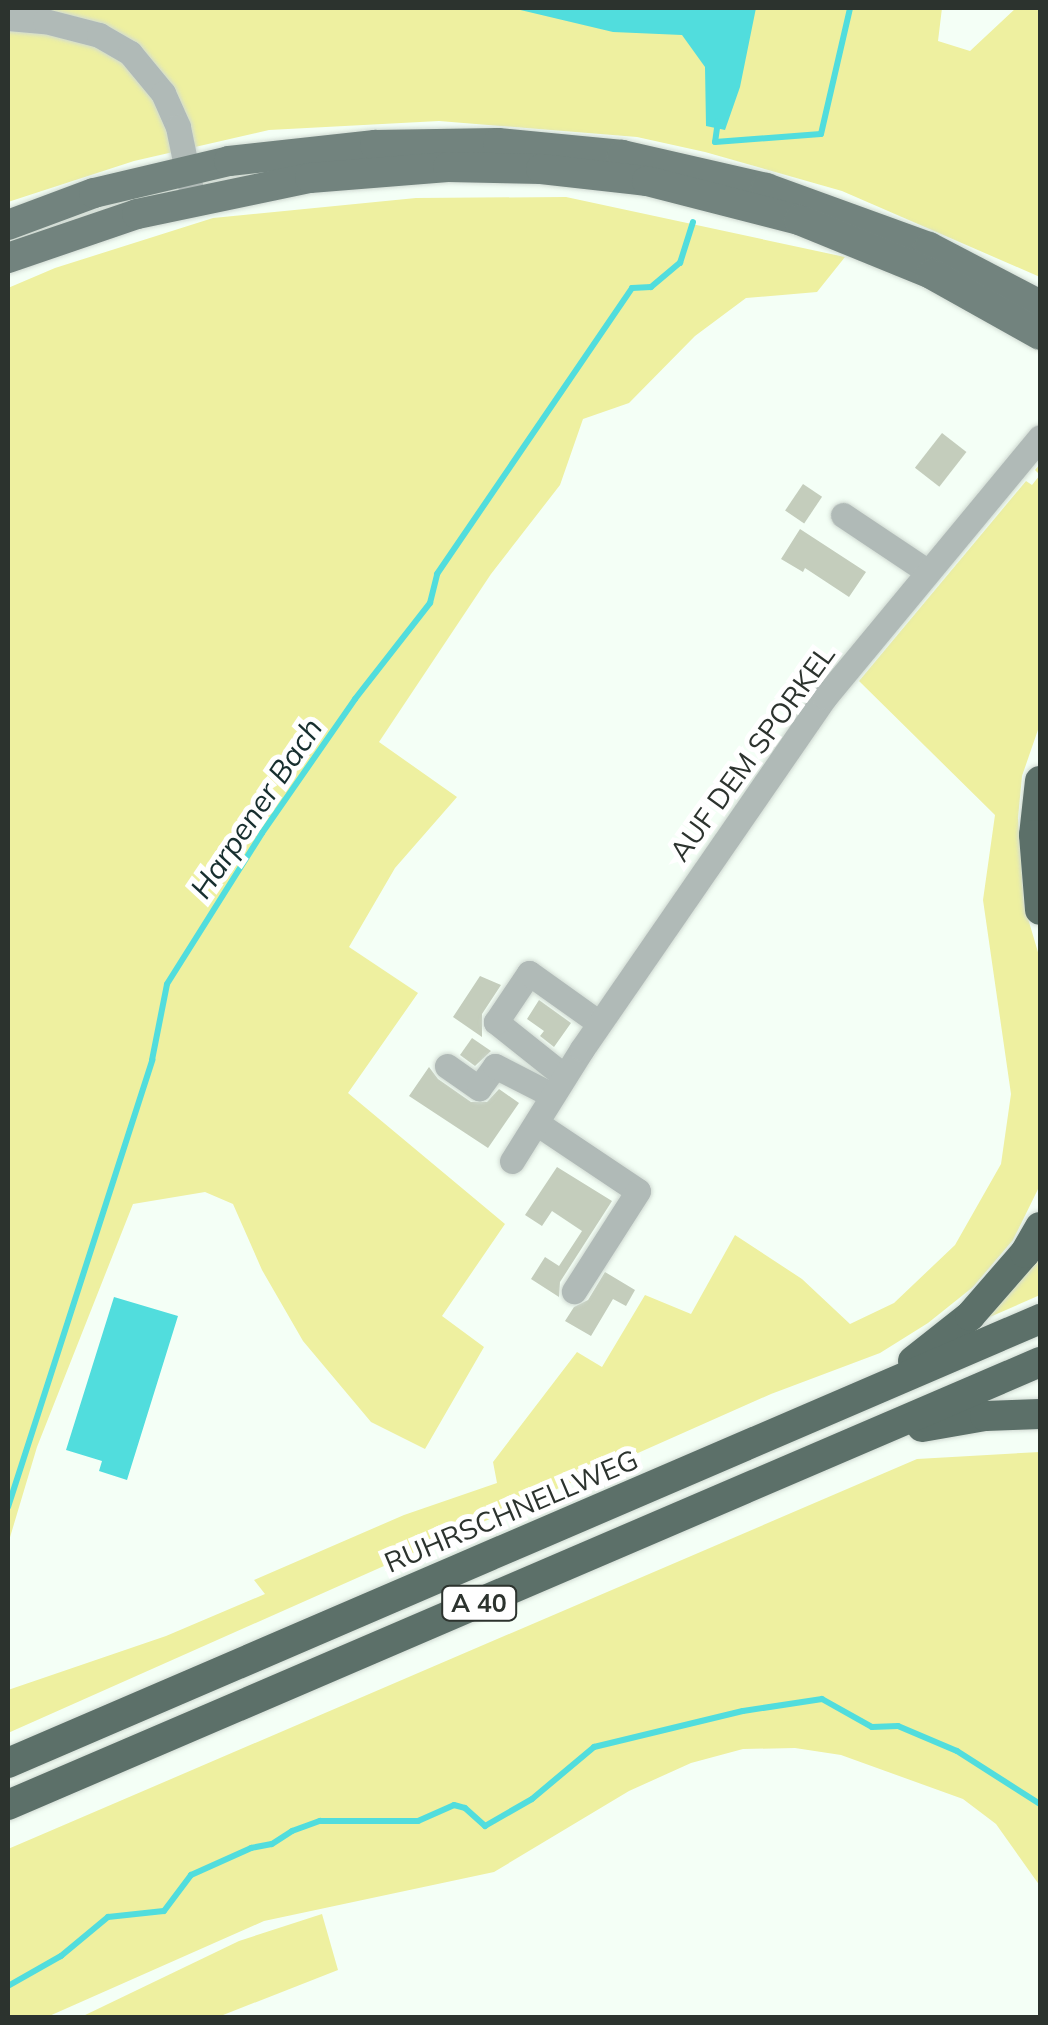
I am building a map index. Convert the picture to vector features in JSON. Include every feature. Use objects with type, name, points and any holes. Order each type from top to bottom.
[{"type":"highway","points":[[1040,781],[1034,835],[1040,910]]},
{"type":"highway","points":[[806,1420],[863,1392],[940,1341],[1000,1284],[1040,1227]]},
{"type":"highway","name":"RUHRSCHNELLWEG","points":[[8,1762],[1040,1319]]},
{"type":"highway","name":"A 40","points":[[8,1805],[1040,1362]]},
{"type":"highway","points":[[818,1458],[944,1422],[1040,1414]]},
{"type":"main road","points":[[8,225],[94,194],[187,169],[375,144],[434,142],[564,148],[678,165],[931,240],[1040,305]]},
{"type":"main road","points":[[8,258],[192,200],[310,178],[448,167],[540,169],[648,180],[799,220],[870,246],[994,306],[1040,335]]},
{"type":"street","points":[[8,18],[45,21],[99,35],[130,53],[163,93],[178,127],[192,200]]},
{"type":"street","name":"AUF DEM SPORKEL","points":[[512,1162],[600,1023],[825,697],[1040,437]]},
{"type":"street","points":[[843,515],[928,572]]},
{"type":"street","points":[[558,1086],[496,1022],[529,974],[600,1023]]},
{"type":"street","points":[[447,1066],[479,1088],[495,1066],[558,1086]]},
{"type":"street","points":[[538,1124],[638,1191],[574,1290]]},
{"type":"green space","points":[[8,8],[942,8],[938,41],[970,51],[1016,8],[1040,8],[1040,277],[842,191],[705,152],[637,137],[439,121],[269,130],[134,161],[8,202]]},
{"type":"green space","points":[[566,197],[845,257],[817,292],[746,298],[695,336],[629,403],[583,419],[560,485],[491,574],[379,742],[457,797],[395,868],[349,947],[418,993],[348,1093],[505,1224],[442,1316],[484,1347],[425,1449],[371,1422],[303,1341],[262,1270],[233,1204],[205,1192],[133,1204],[37,1447],[8,1544],[8,288],[55,268],[213,218],[416,198]]},
{"type":"green space","points":[[1040,475],[1040,724],[1022,776],[1018,818],[1024,905],[1040,959],[1040,1185],[1013,1240],[973,1287],[928,1323],[880,1353],[771,1394],[8,1733],[8,1690],[166,1636],[265,1594],[254,1580],[404,1515],[497,1483],[493,1462],[577,1352],[602,1367],[645,1295],[691,1314],[735,1235],[802,1279],[850,1324],[894,1303],[955,1245],[1001,1164],[1011,1094],[983,900],[995,815],[859,681],[1026,481],[1032,485]]},
{"type":"green space","points":[[1040,1247],[1040,1295],[976,1323]]},
{"type":"green space","points":[[1040,1452],[1040,1886],[996,1824],[963,1799],[841,1755],[795,1748],[743,1749],[691,1763],[629,1791],[494,1872],[264,1921],[47,2017],[8,2017],[8,1849],[917,1459]]},
{"type":"green space","points":[[322,1914],[338,1970],[218,2017],[81,2017],[239,1941]]},
{"type":"water","points":[[512,8],[756,8],[740,87],[725,130],[706,126],[705,67],[682,35],[613,32]]},
{"type":"water","points":[[114,1297],[178,1316],[127,1480],[99,1471],[102,1461],[66,1450]]},
{"type":"building","points":[[942,433],[966,452],[939,487],[915,468]]},
{"type":"building","points":[[803,484],[822,497],[804,523],[785,511]]},
{"type":"building","points":[[800,529],[866,572],[849,597],[805,568],[803,572],[781,559]]},
{"type":"building","points":[[480,976],[501,985],[482,1014],[482,1037],[453,1017]]},
{"type":"building","points":[[539,1000],[571,1023],[554,1047],[540,1036],[544,1031],[527,1019]]},
{"type":"building","points":[[472,1038],[491,1051],[475,1066],[460,1055]]},
{"type":"building","points":[[429,1067],[438,1079],[471,1102],[487,1102],[499,1089],[519,1103],[488,1148],[409,1096]]},
{"type":"building","points":[[557,1167],[612,1201],[560,1282],[559,1297],[531,1279],[545,1257],[559,1266],[582,1231],[552,1211],[542,1226],[525,1215]]},
{"type":"building","points":[[605,1272],[635,1290],[626,1306],[613,1299],[591,1336],[565,1321],[574,1307],[588,1300]]},
{"type":"waterway","name":"Harpener Bach","points":[[718,121],[715,142],[821,134],[850,8]]},
{"type":"waterway","name":"Harpener Bach","points":[[8,1507],[152,1060],[167,984],[262,833],[355,699],[430,603],[437,574],[632,288],[651,287],[680,263],[693,222]]},
{"type":"waterway","points":[[8,1986],[61,1956],[108,1917],[164,1911],[191,1875],[251,1848],[272,1844],[292,1831],[320,1821],[418,1821],[454,1805],[465,1808],[485,1826],[532,1799],[594,1747],[743,1711],[822,1699],[872,1727],[898,1726],[957,1751],[1040,1804]]}]
